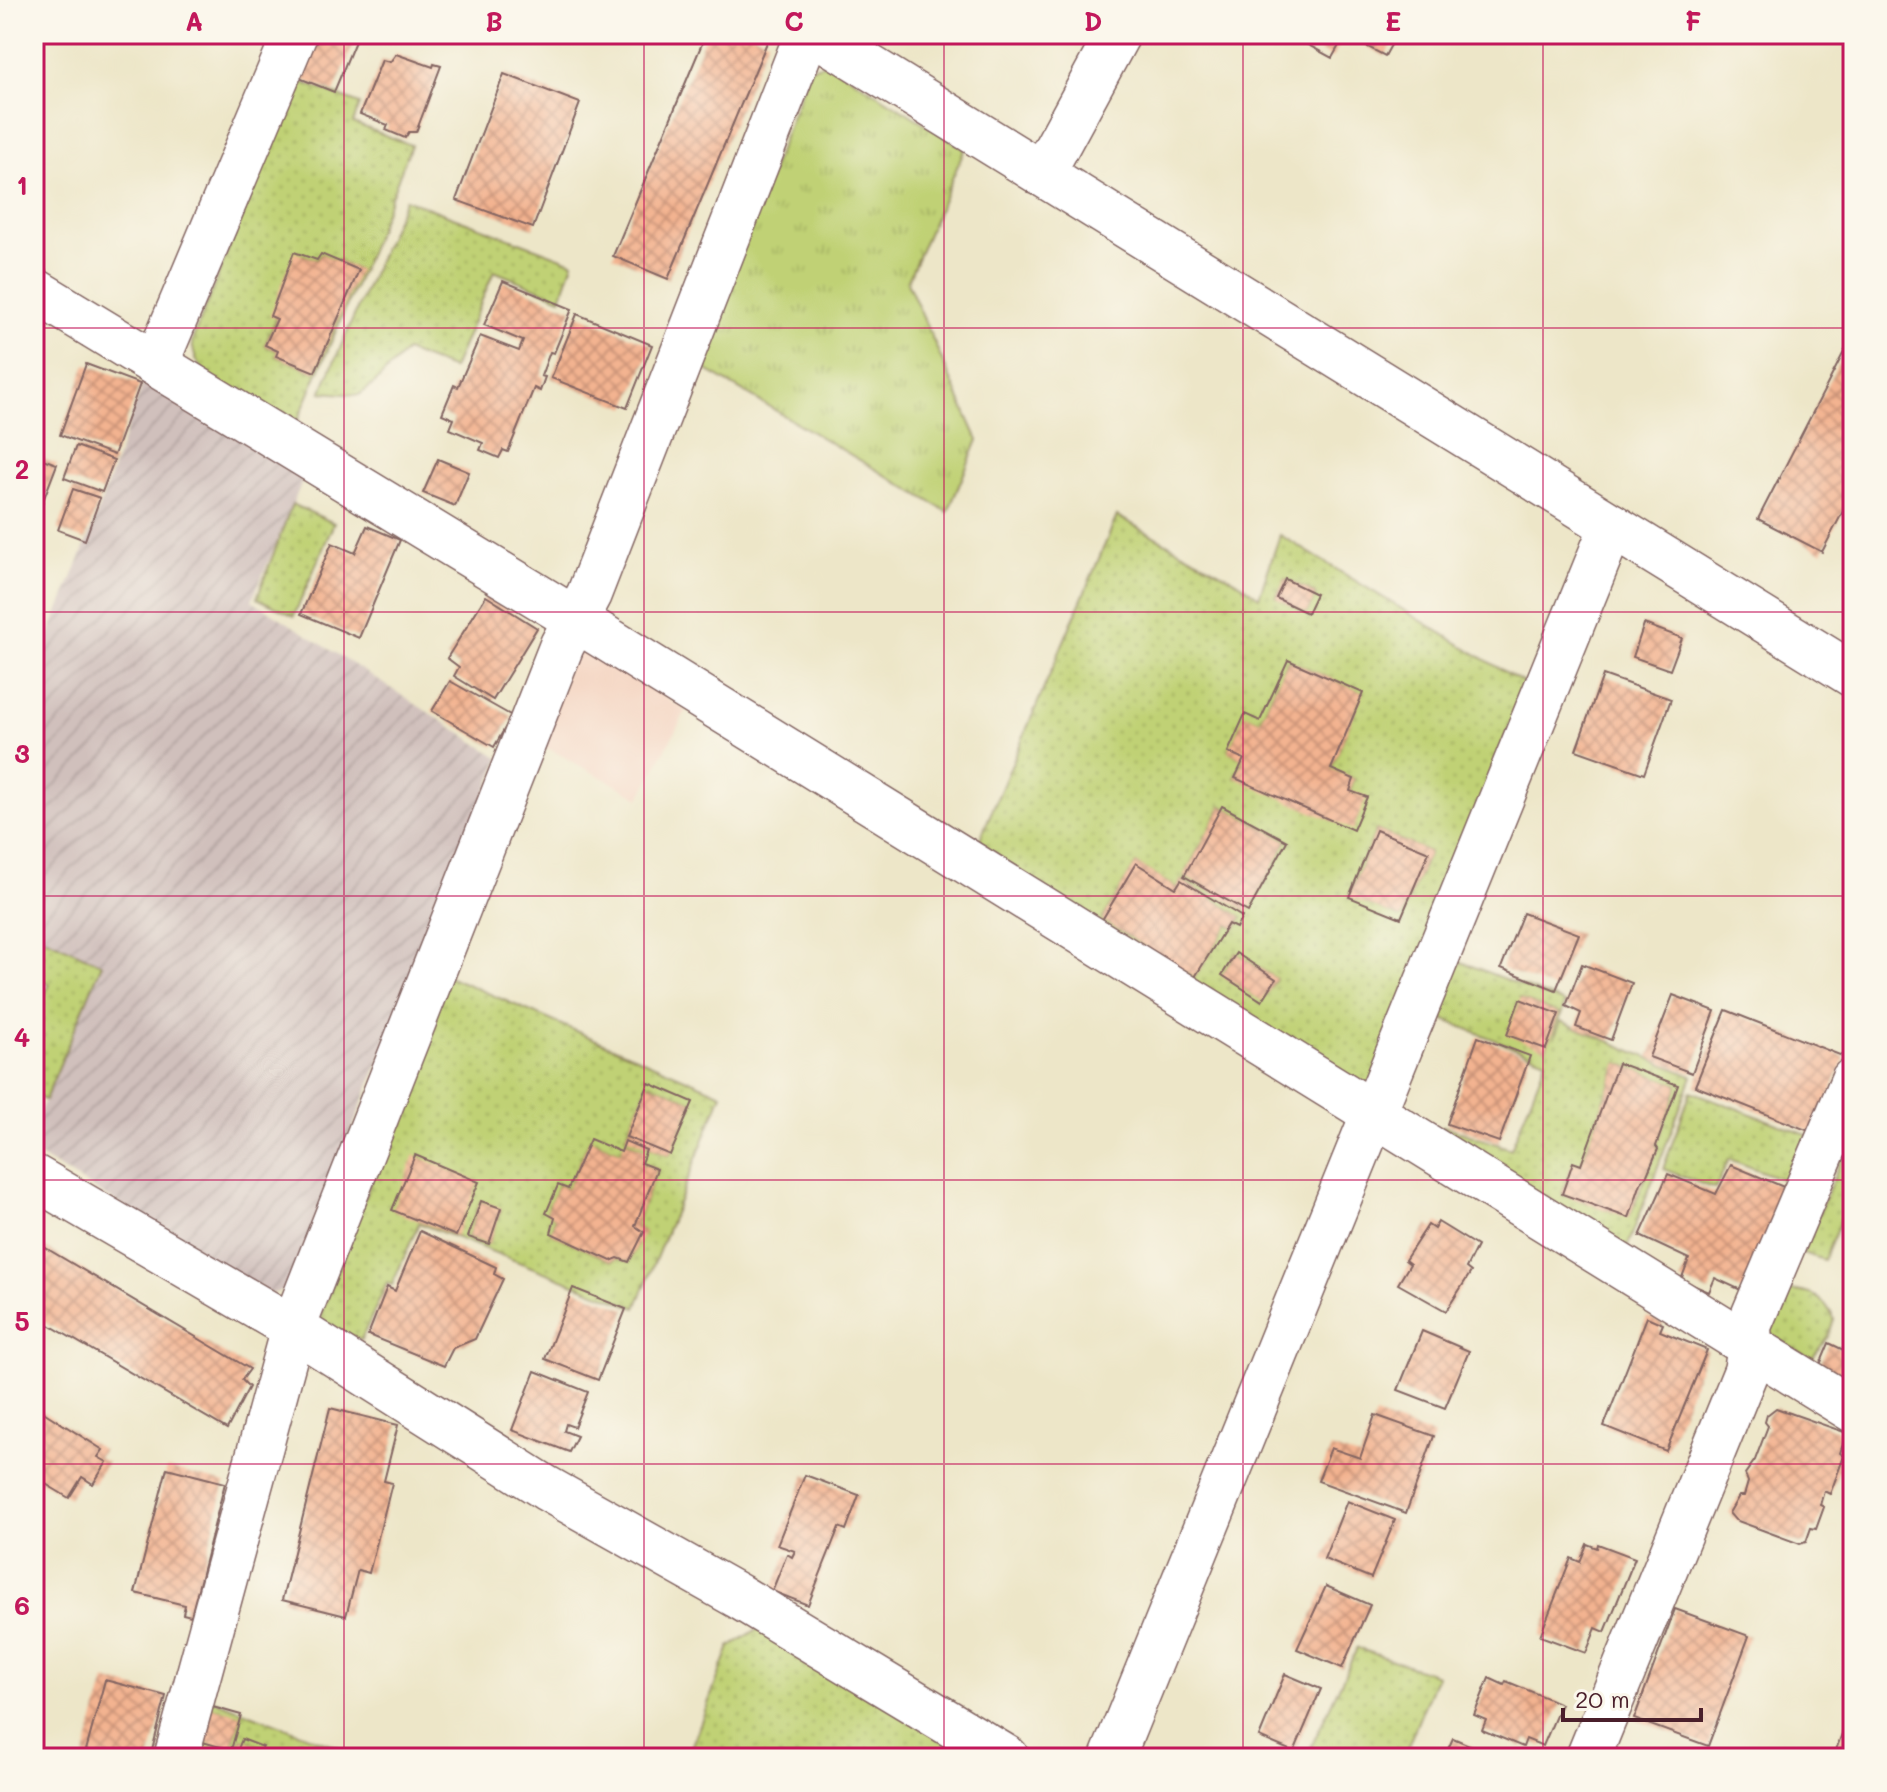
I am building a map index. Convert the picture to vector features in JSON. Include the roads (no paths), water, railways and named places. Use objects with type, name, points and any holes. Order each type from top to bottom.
[{"type":"street","points":[[156,364],[295,34]]},
{"type":"street","points":[[176,1758],[293,1328],[562,645],[589,594],[807,34]]},
{"type":"street","points":[[816,34],[1853,675]]},
{"type":"street","points":[[1042,174],[1118,34]]},
{"type":"street","points":[[34,290],[575,619],[1853,1410]]},
{"type":"street","points":[[1112,1758],[1612,526]]},
{"type":"street","points":[[1588,1758],[1746,1371],[1749,1326],[1853,1080]]},
{"type":"street","points":[[34,1177],[293,1328],[546,1488],[738,1596],[1007,1758]]}]
